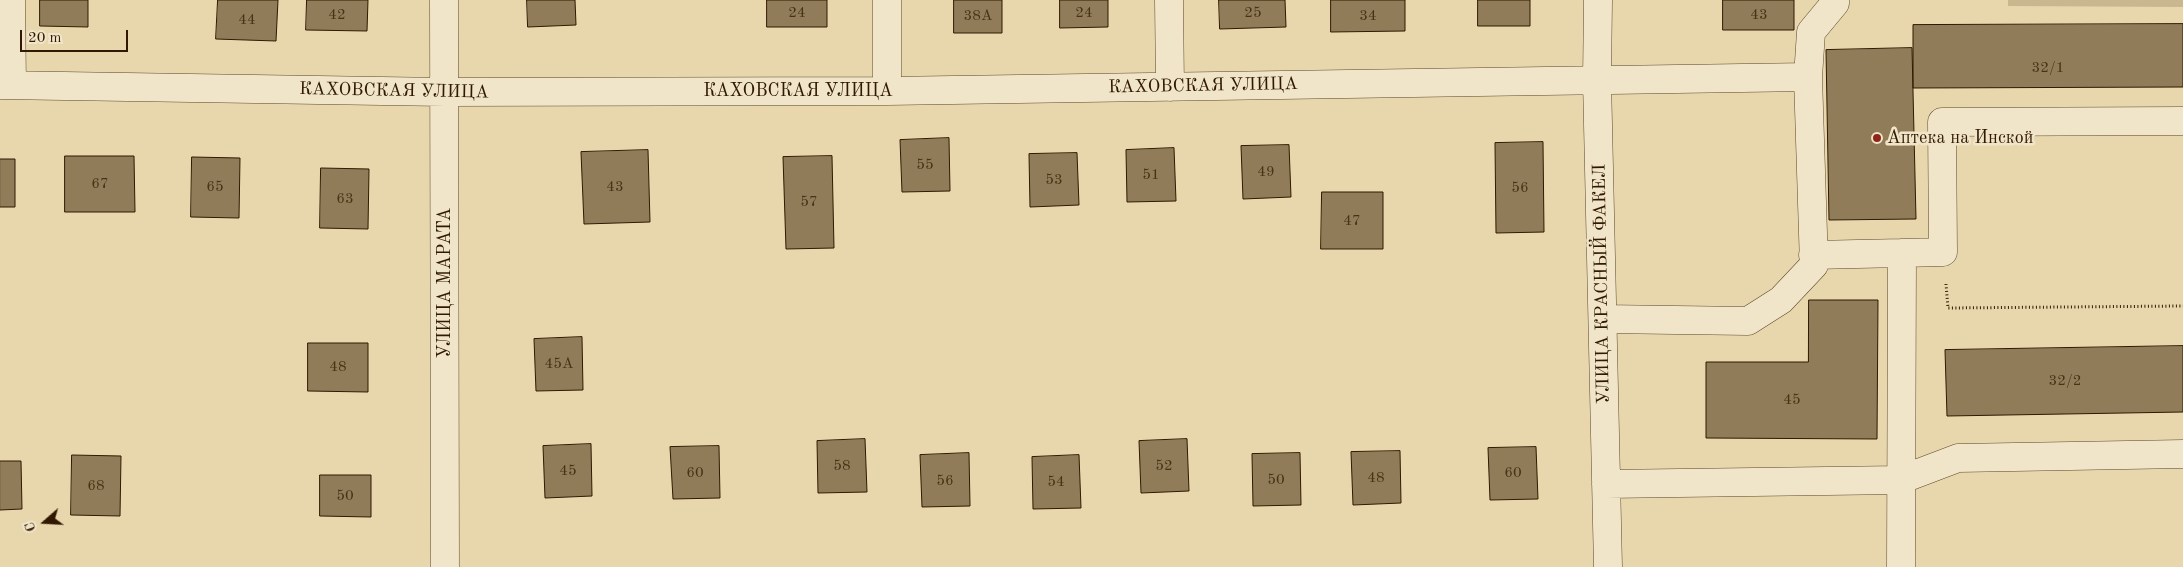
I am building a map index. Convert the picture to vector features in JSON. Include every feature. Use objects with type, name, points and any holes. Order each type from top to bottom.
[{"type":"street","points":[[6,85],[11,0]]},
{"type":"street","name":"УЛИЦА МАРАТА","points":[[444,0],[445,567]]},
{"type":"street","points":[[887,0],[887,91]]},
{"type":"street","points":[[1169,0],[1170,87]]},
{"type":"street","name":"УЛИЦА КРАСНЫЙ ФАКЕЛ","points":[[1598,0],[1597,80],[1608,567]]},
{"type":"street","points":[[1603,320],[1748,321],[1781,300],[1814,265],[1808,77],[1811,32],[1835,3],[1835,0]]},
{"type":"street","name":"КАХОВСКАЯ УЛИЦА","points":[[6,85],[445,92],[887,91],[1808,77]]},
{"type":"street","points":[[1813,255],[1944,252],[1942,122],[2183,122]]},
{"type":"street","points":[[1901,567],[1902,253]]},
{"type":"street","points":[[1606,484],[1900,480],[1958,458],[2183,454]]},
{"type":"path","points":[[1944,252],[1948,308],[2183,306]]},
{"type":"shaded area","points":[[2008,0],[2183,0],[2183,7],[2008,6]]},
{"type":"building","points":[[40,0],[88,0],[88,27],[40,26]]},
{"type":"building","points":[[218,0],[278,0],[276,41],[216,39]]},
{"type":"building","points":[[307,0],[368,0],[367,31],[306,30]]},
{"type":"building","points":[[527,0],[575,0],[576,25],[528,27]]},
{"type":"building","points":[[767,0],[827,0],[827,27],[767,27]]},
{"type":"building","points":[[954,0],[1002,0],[1002,33],[954,33]]},
{"type":"building","points":[[1060,0],[1108,0],[1108,27],[1060,28]]},
{"type":"building","points":[[1219,0],[1285,0],[1286,27],[1220,29]]},
{"type":"building","points":[[1331,0],[1405,0],[1405,31],[1331,32]]},
{"type":"building","points":[[1478,0],[1530,0],[1530,26],[1478,26]]},
{"type":"building","points":[[1723,0],[1794,0],[1794,30],[1723,30]]},
{"type":"building","points":[[2183,24],[2183,87],[1913,88],[1913,25]]},
{"type":"building","points":[[1912,48],[1916,219],[1829,220],[1826,50]]},
{"type":"building","points":[[949,138],[950,191],[902,192],[900,140]]},
{"type":"building","points":[[1543,142],[1544,232],[1496,233],[1495,143]]},
{"type":"building","points":[[1289,145],[1291,197],[1243,199],[1241,146]]},
{"type":"building","points":[[1174,148],[1176,201],[1127,202],[1126,150]]},
{"type":"building","points":[[648,150],[650,222],[584,224],[581,152]]},
{"type":"building","points":[[1077,153],[1079,205],[1030,207],[1029,154]]},
{"type":"building","points":[[65,156],[134,156],[135,212],[65,212]]},
{"type":"building","points":[[832,156],[834,248],[786,249],[783,157]]},
{"type":"building","points":[[192,157],[240,158],[239,218],[191,217]]},
{"type":"building","points":[[0,159],[15,159],[15,207],[0,207]]},
{"type":"building","points":[[321,168],[369,169],[368,229],[320,228]]},
{"type":"building","points":[[1322,192],[1383,192],[1383,249],[1321,249]]},
{"type":"building","points":[[1809,300],[1878,300],[1877,439],[1706,438],[1706,362],[1808,362]]},
{"type":"building","points":[[582,337],[583,390],[536,391],[534,339]]},
{"type":"building","points":[[308,343],[368,343],[368,392],[308,391]]},
{"type":"building","points":[[2183,346],[2183,412],[1947,416],[1945,350]]},
{"type":"building","points":[[865,439],[867,492],[818,493],[817,441]]},
{"type":"building","points":[[1187,439],[1189,491],[1141,493],[1139,441]]},
{"type":"building","points":[[591,444],[592,496],[545,498],[543,446]]},
{"type":"building","points":[[719,446],[720,498],[673,499],[670,447]]},
{"type":"building","points":[[1536,447],[1538,499],[1490,500],[1488,448]]},
{"type":"building","points":[[1400,451],[1401,503],[1353,505],[1351,452]]},
{"type":"building","points":[[969,453],[970,506],[922,507],[920,455]]},
{"type":"building","points":[[1300,453],[1301,505],[1253,506],[1252,454]]},
{"type":"building","points":[[72,455],[121,456],[120,516],[71,515]]},
{"type":"building","points":[[1079,455],[1081,508],[1033,509],[1032,457]]},
{"type":"building","points":[[0,461],[21,461],[22,509],[0,510]]},
{"type":"building","points":[[320,475],[371,475],[371,517],[320,516]]},
{"type":"place","name":"Аптека на Инской","points":[[1877,138]]}]
